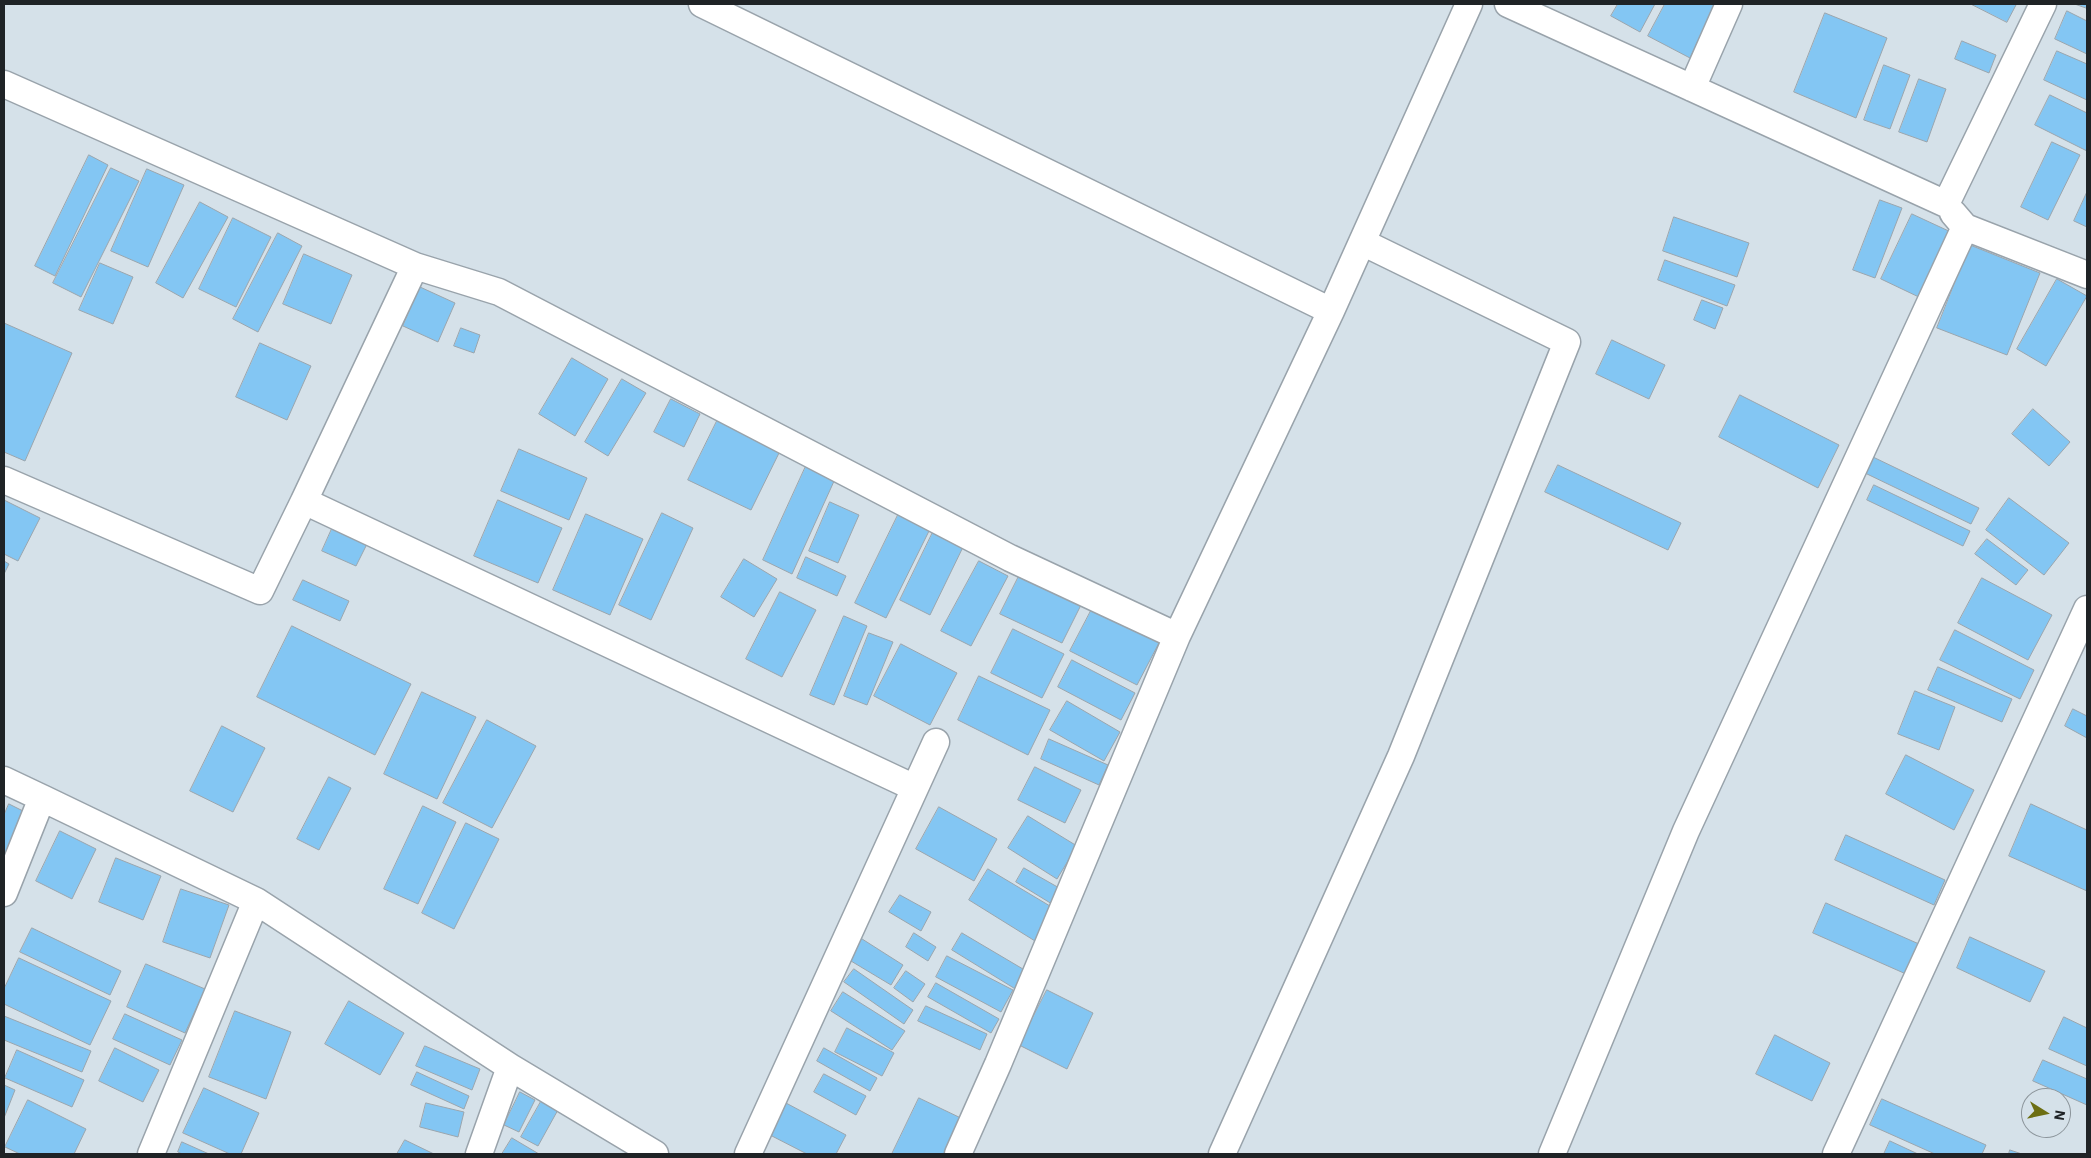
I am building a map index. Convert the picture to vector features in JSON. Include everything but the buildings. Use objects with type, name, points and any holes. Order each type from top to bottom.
[{"type":"street","points":[[702,4],[1331,311]]},
{"type":"street","points":[[958,1154],[998,1064],[1177,636],[1331,311],[1470,4]]},
{"type":"street","points":[[1508,4],[1946,204],[1965,227],[2087,275]]},
{"type":"street","points":[[1692,88],[1729,4]]},
{"type":"street","points":[[1946,204],[2043,4]]},
{"type":"street","points":[[4,84],[415,266],[499,292],[1010,558],[1177,636]]},
{"type":"street","points":[[1552,1154],[1686,831],[1965,227]]},
{"type":"street","points":[[1222,1154],[1401,756],[1568,342],[1362,242]]},
{"type":"street","points":[[4,480],[260,591],[415,266]]},
{"type":"street","points":[[304,501],[915,788]]},
{"type":"street","points":[[1836,1154],[2087,608]]},
{"type":"street","points":[[748,1154],[936,742]]},
{"type":"street","points":[[4,780],[256,901],[510,1067],[655,1154]]},
{"type":"street","points":[[4,893],[42,798]]},
{"type":"street","points":[[151,1154],[256,901]]},
{"type":"street","points":[[479,1154],[510,1067]]}]
